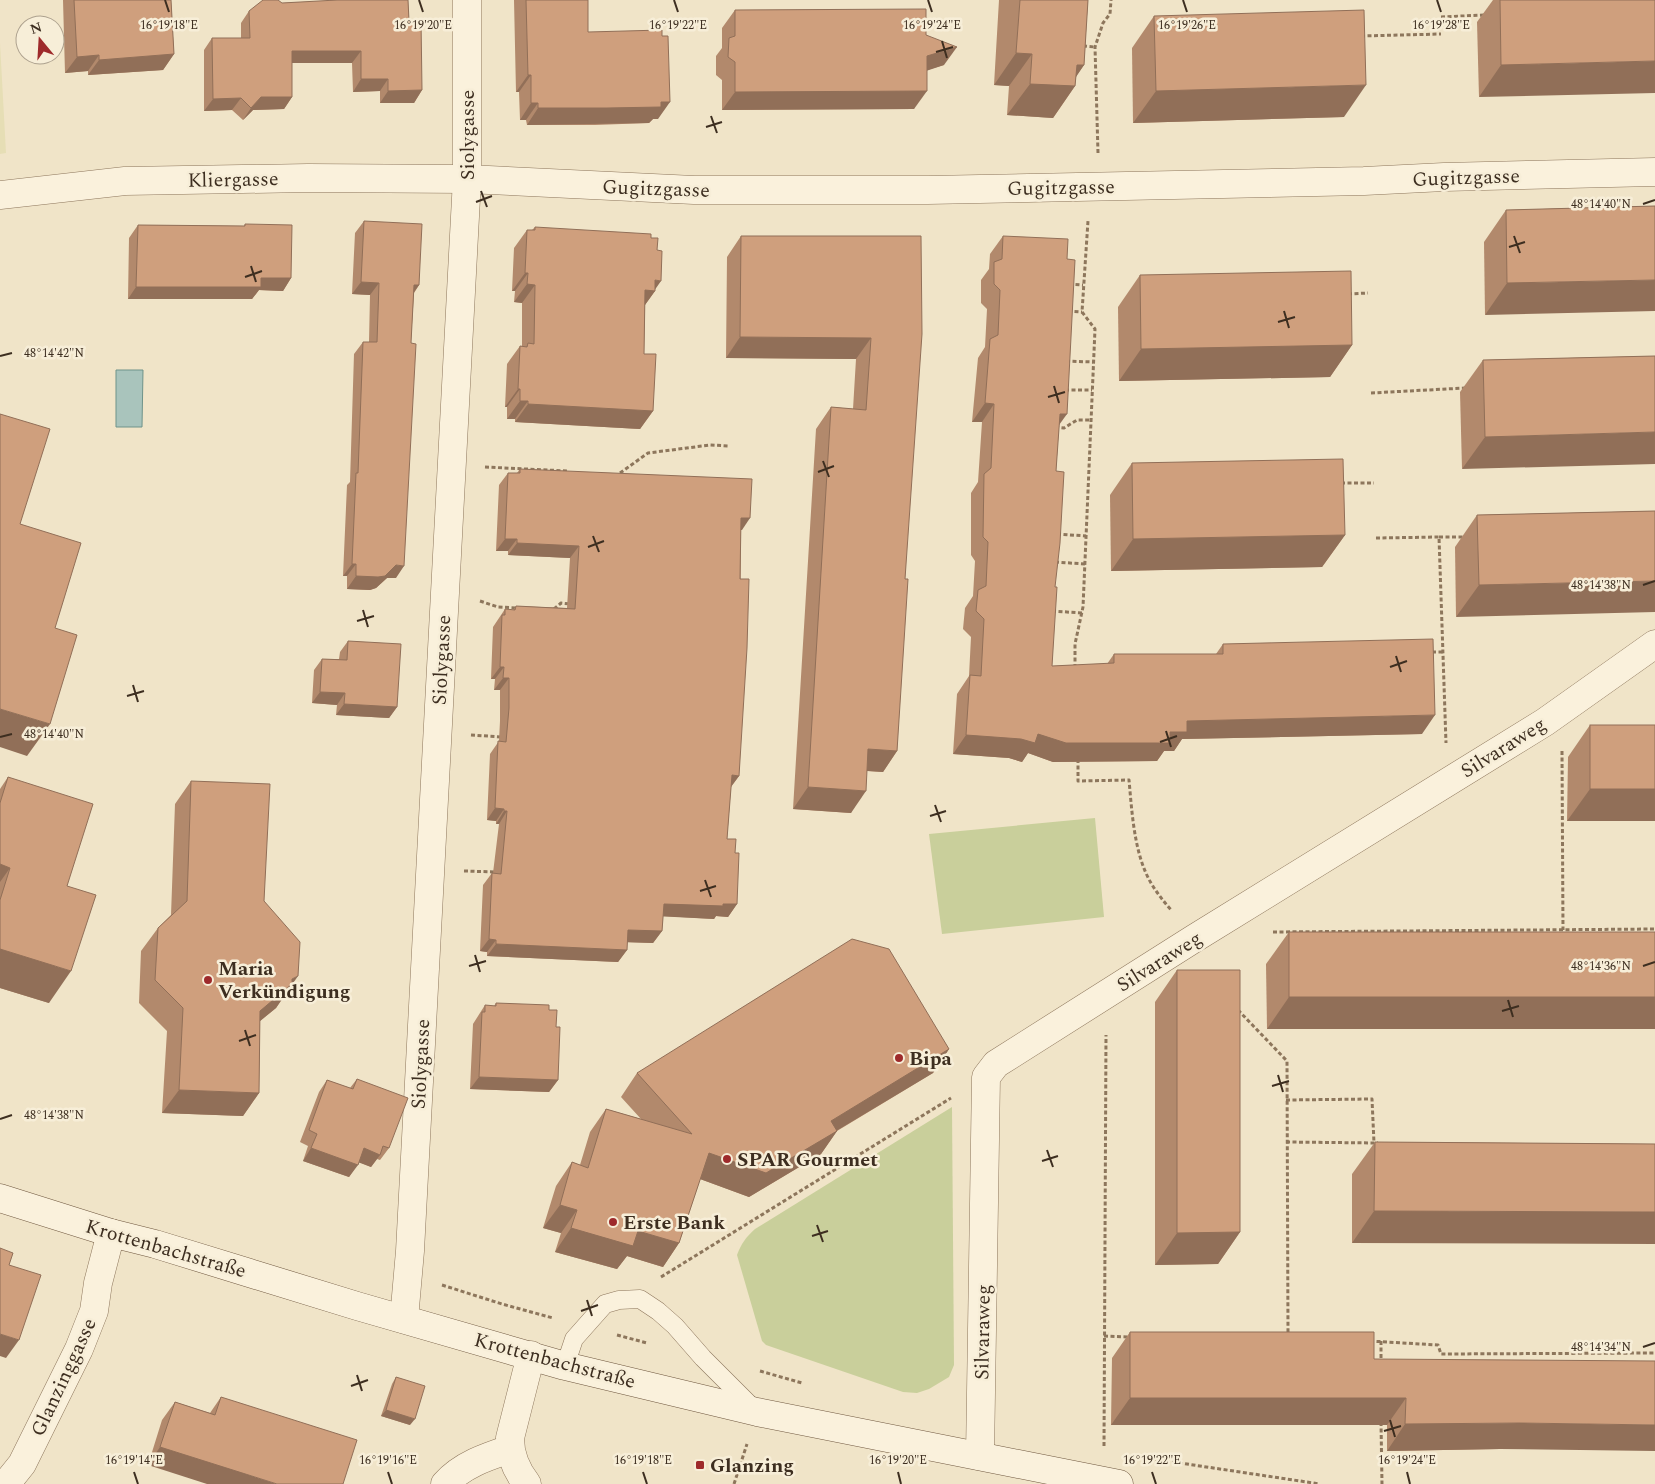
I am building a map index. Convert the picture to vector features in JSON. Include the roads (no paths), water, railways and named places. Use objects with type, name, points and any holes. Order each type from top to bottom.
[{"type":"street","name":"Siolygasse","points":[[404,1319],[467,179],[468,0]]},
{"type":"street","name":"Gugitzgasse","points":[[467,179],[694,190],[928,190],[1364,181],[1444,177],[1655,172]]},
{"type":"street","name":"Kliergasse","points":[[0,195],[125,181],[308,178],[467,179]]},
{"type":"street","name":"Silvaraweg","points":[[980,1456],[986,1077],[996,1064],[1195,938],[1544,722],[1655,644]]},
{"type":"street","name":"Krottenbachstraße","points":[[0,1198],[112,1233],[155,1244],[565,1366],[757,1412],[1111,1483]]},
{"type":"street","name":"Glanzinggasse","points":[[6,1484],[22,1464],[79,1349],[94,1311],[98,1284],[112,1233]]},
{"type":"street","points":[[527,1484],[519,1474],[510,1449],[512,1426],[531,1356]]},
{"type":"street","points":[[444,1484],[464,1468],[510,1449]]},
{"type":"lane","points":[[565,1366],[574,1339],[605,1304],[619,1300],[640,1299],[653,1307],[675,1326],[703,1358],[757,1412]]},
{"type":"water","points":[[116,370],[143,370],[142,427],[116,427]]},
{"type":"place","name":"Maria Verkündigung","points":[[208,980]]},
{"type":"place","name":"Bipa","points":[[899,1058]]},
{"type":"place","name":"SPAR Gourmet","points":[[727,1159]]},
{"type":"place","name":"Erste Bank","points":[[613,1222]]},
{"type":"place","name":"Glanzing","points":[[700,1465]]}]
